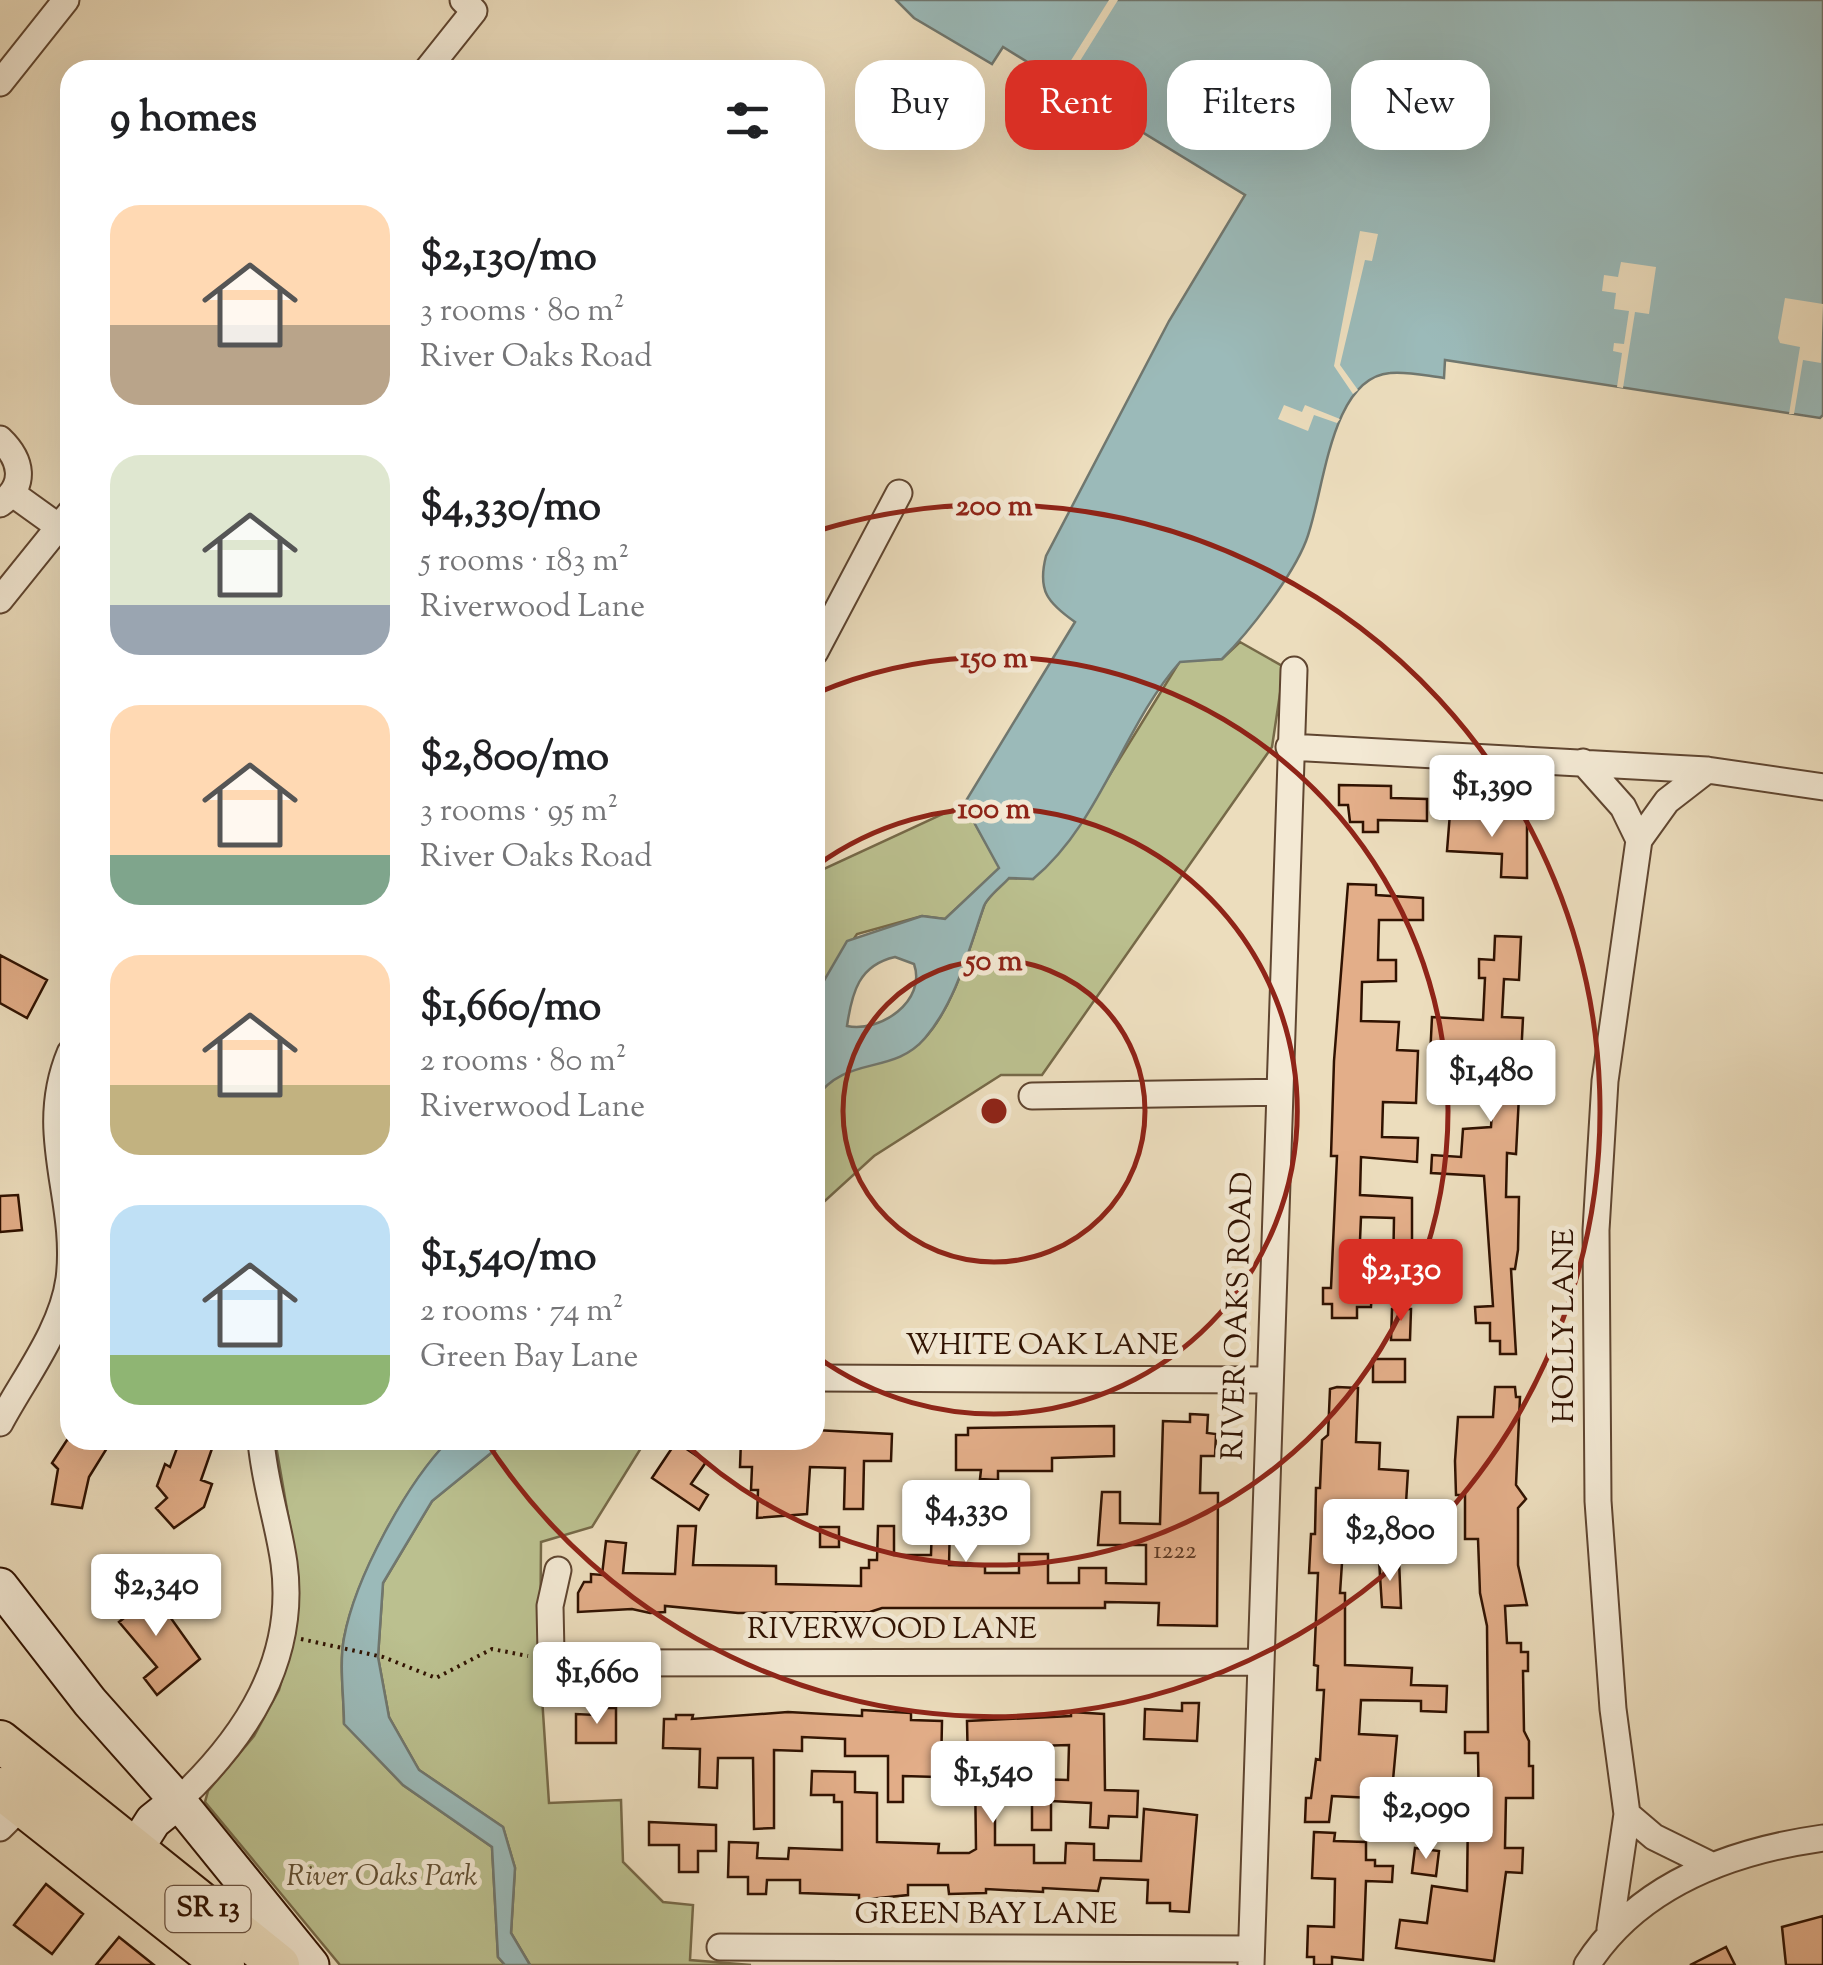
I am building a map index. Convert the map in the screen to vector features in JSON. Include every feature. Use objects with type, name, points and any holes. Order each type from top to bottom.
[{"type":"main road","name":"SR 13","points":[[0,1742],[18,1801],[127,1865],[226,1952],[279,1965]]},
{"type":"street","points":[[0,83],[66,0]]},
{"type":"street","points":[[433,60],[468,6]]},
{"type":"street","points":[[0,439],[15,453],[21,472],[7,499],[60,519]]},
{"type":"street","points":[[825,633],[898,494]]},
{"type":"street","points":[[0,600],[60,525]]},
{"type":"street","name":"RIVER OAKS ROAD","points":[[1251,1957],[1294,670]]},
{"type":"street","points":[[1289,747],[1708,770],[1823,787]]},
{"type":"street","points":[[1584,762],[1623,807],[1640,840]]},
{"type":"street","name":"HOLLY LANE","points":[[1610,1929],[1628,1814],[1613,1709],[1598,1501],[1596,1230],[1606,1081],[1640,840],[1668,800],[1708,770]]},
{"type":"street","points":[[60,1083],[54,1120],[60,1170]]},
{"type":"street","points":[[1032,1096],[1280,1092]]},
{"type":"street","points":[[0,1423],[54,1327],[60,1309]]},
{"type":"street","name":"WHITE OAK LANE","points":[[825,1378],[1269,1380]]},
{"type":"street","points":[[127,1865],[153,1821],[178,1801],[244,1727],[270,1680],[282,1635],[284,1567],[263,1450]]},
{"type":"street","points":[[551,1653],[550,1606],[558,1570]]},
{"type":"street","points":[[0,1586],[90,1702],[178,1801],[312,1965]]},
{"type":"street","name":"RIVERWOOD LANE","points":[[551,1653],[574,1663],[1260,1662]]},
{"type":"street","points":[[1628,1814],[1654,1837],[1714,1866]]},
{"type":"street","name":"HOLLY LANE","points":[[1587,1965],[1610,1929],[1655,1894],[1714,1866],[1823,1838]]},
{"type":"street","points":[[226,1952],[229,1864]]},
{"type":"street","name":"GREEN BAY LANE","points":[[720,1946],[1251,1957]]},
{"type":"path","points":[[282,1635],[383,1656],[436,1678],[492,1649],[532,1657],[551,1653]]},
{"type":"green space","points":[[1240,642],[1284,667],[1272,747],[1042,1075],[1001,1075],[874,1156],[825,1201],[825,1087],[841,1074],[898,1056],[924,1039],[953,993],[988,899],[1009,878],[1033,879],[1093,802],[1180,661],[1222,659]]},
{"type":"green space","points":[[964,804],[1000,868],[945,919],[922,916],[857,934],[825,981],[825,868]]},
{"type":"green space","name":"River Oaks Park","points":[[277,1450],[441,1450],[400,1506],[359,1588],[344,1638],[344,1723],[403,1785],[492,1847],[498,1957],[505,1965],[340,1965],[205,1802],[208,1791],[254,1736],[279,1690],[288,1658],[297,1567]]},
{"type":"green space","name":"River Oaks Park","points":[[495,1450],[640,1450],[592,1527],[541,1542],[540,1667],[549,1803],[621,1800],[623,1862],[663,1902],[693,1905],[690,1960],[751,1965],[530,1965],[511,1933],[515,1868],[503,1827],[419,1770],[389,1717],[378,1657],[383,1583],[432,1501]]},
{"type":"water","points":[[896,0],[1823,0],[1823,415],[1820,418],[1445,360],[1444,378],[1390,373],[1370,380],[1354,395],[1341,416],[1306,541],[1257,619],[1222,659],[1180,662],[1160,687],[1094,803],[1057,856],[1033,879],[1009,878],[988,899],[953,992],[925,1038],[899,1057],[855,1070],[825,1087],[825,979],[847,941],[922,916],[945,919],[999,868],[964,804],[1075,622],[1047,595],[1043,578],[1046,556],[1169,321],[1245,195],[1171,150],[1331,150],[1331,60],[1167,60],[1167,147],[1147,135],[1147,60],[1024,60],[1003,47],[992,64],[914,18]],"holes":[[[895,957],[914,964],[914,990],[907,1002],[886,1019],[860,1027],[847,1026],[855,991],[873,966]]]},
{"type":"water","points":[[441,1450],[495,1450],[432,1501],[383,1583],[378,1657],[389,1717],[419,1770],[503,1827],[515,1868],[511,1933],[530,1965],[505,1965],[498,1957],[492,1847],[403,1785],[344,1724],[343,1648],[350,1614],[384,1533]]},
{"type":"pier","points":[[1109,0],[1118,0],[1081,60],[1071,60]]},
{"type":"pier","points":[[1360,231],[1378,234],[1372,261],[1365,260],[1340,365],[1358,390],[1353,394],[1334,366]]},
{"type":"pier","points":[[1621,262],[1656,267],[1649,314],[1635,312],[1623,388],[1617,387],[1622,353],[1613,351],[1614,343],[1624,344],[1629,311],[1614,309],[1616,293],[1602,291],[1604,275],[1618,277]]},
{"type":"pier","points":[[1785,298],[1823,304],[1821,363],[1803,360],[1794,414],[1789,414],[1800,347],[1780,343],[1778,338]]},
{"type":"pier","points":[[1284,405],[1302,412],[1305,405],[1340,419],[1337,423],[1314,415],[1308,431],[1278,419]]},
{"type":"building","points":[[1339,785],[1391,786],[1391,798],[1427,799],[1427,821],[1378,820],[1378,832],[1363,832],[1363,822],[1350,822],[1348,805],[1339,805]]},
{"type":"building","points":[[1450,813],[1527,818],[1527,878],[1501,877],[1502,854],[1447,851]]},
{"type":"building","points":[[1348,884],[1376,885],[1376,895],[1423,898],[1423,920],[1379,920],[1378,960],[1396,960],[1396,981],[1362,982],[1361,1021],[1399,1022],[1397,1050],[1418,1051],[1416,1103],[1383,1102],[1382,1137],[1418,1138],[1417,1162],[1361,1157],[1360,1195],[1412,1198],[1412,1274],[1393,1274],[1394,1218],[1361,1217],[1358,1287],[1372,1288],[1371,1307],[1357,1307],[1357,1318],[1332,1318],[1332,1304],[1323,1304],[1323,1288],[1331,1288],[1337,1156],[1331,1156],[1334,1061]]},
{"type":"building","points":[[1495,936],[1521,937],[1519,980],[1504,979],[1502,1017],[1523,1018],[1516,1154],[1507,1153],[1506,1197],[1519,1197],[1518,1250],[1515,1269],[1511,1269],[1516,1354],[1500,1354],[1500,1341],[1490,1341],[1490,1323],[1476,1323],[1475,1307],[1493,1306],[1484,1176],[1431,1173],[1432,1155],[1461,1157],[1463,1129],[1491,1127],[1493,1094],[1485,1094],[1487,1063],[1430,1057],[1432,1017],[1483,1020],[1485,978],[1479,978],[1479,959],[1494,960]]},
{"type":"building","points":[[0,955],[47,980],[27,1018],[0,1003]]},
{"type":"building","points":[[18,1195],[22,1230],[0,1232],[0,1196]]},
{"type":"building","points":[[1392,1309],[1411,1309],[1410,1340],[1391,1340]]},
{"type":"building","points":[[1373,1359],[1405,1359],[1405,1382],[1373,1382]]},
{"type":"building","points":[[1495,1387],[1515,1387],[1516,1397],[1520,1397],[1516,1485],[1526,1499],[1518,1508],[1518,1565],[1527,1605],[1505,1606],[1507,1643],[1521,1643],[1521,1652],[1528,1652],[1528,1671],[1523,1671],[1524,1731],[1529,1741],[1529,1766],[1533,1766],[1533,1798],[1506,1798],[1505,1848],[1523,1848],[1522,1873],[1506,1872],[1494,1961],[1396,1948],[1400,1920],[1427,1923],[1432,1886],[1467,1891],[1468,1811],[1479,1811],[1478,1753],[1465,1753],[1465,1732],[1488,1732],[1487,1626],[1480,1593],[1478,1539],[1465,1539],[1465,1495],[1456,1495],[1455,1461],[1458,1417],[1493,1417]]},
{"type":"building","points":[[1358,1388],[1356,1442],[1380,1443],[1379,1469],[1408,1471],[1406,1503],[1363,1502],[1362,1549],[1343,1548],[1340,1593],[1345,1593],[1345,1665],[1412,1668],[1411,1685],[1447,1686],[1446,1712],[1421,1711],[1421,1701],[1361,1700],[1359,1734],[1397,1736],[1390,1813],[1371,1812],[1372,1798],[1332,1796],[1329,1822],[1305,1822],[1306,1798],[1311,1798],[1316,1759],[1320,1760],[1324,1690],[1317,1690],[1318,1666],[1314,1665],[1318,1573],[1309,1573],[1311,1534],[1315,1534],[1322,1440],[1328,1435],[1330,1389]]},
{"type":"building","points":[[1190,1414],[1208,1415],[1207,1433],[1216,1434],[1215,1456],[1201,1456],[1200,1493],[1218,1493],[1217,1626],[1158,1625],[1159,1603],[1105,1602],[1105,1608],[882,1608],[870,1612],[738,1613],[665,1606],[665,1612],[578,1612],[578,1593],[584,1582],[591,1582],[591,1574],[602,1575],[606,1541],[626,1543],[623,1573],[675,1574],[678,1526],[696,1526],[693,1565],[776,1566],[776,1584],[861,1586],[861,1568],[869,1568],[869,1560],[877,1560],[878,1526],[894,1526],[894,1555],[931,1555],[932,1524],[950,1524],[949,1565],[985,1566],[985,1573],[1019,1573],[1019,1554],[1048,1554],[1048,1583],[1079,1583],[1079,1568],[1106,1568],[1106,1583],[1146,1584],[1146,1545],[1098,1545],[1102,1492],[1120,1492],[1120,1523],[1160,1524],[1163,1421],[1190,1422]]},
{"type":"building","points":[[1114,1426],[1114,1456],[1052,1458],[1052,1471],[998,1471],[998,1480],[980,1479],[981,1470],[956,1470],[956,1435],[968,1435],[968,1428]]},
{"type":"building","points":[[825,1431],[892,1434],[891,1461],[864,1461],[863,1509],[844,1509],[845,1468],[810,1467],[807,1514],[757,1518],[758,1490],[751,1490],[752,1467],[740,1467],[741,1450],[825,1450]]},
{"type":"building","points":[[60,1450],[106,1450],[89,1477],[82,1508],[52,1504],[58,1469],[52,1463]]},
{"type":"building","points":[[176,1450],[212,1450],[201,1480],[212,1484],[204,1507],[174,1528],[156,1508],[167,1498],[157,1486],[165,1464],[170,1467]]},
{"type":"building","points":[[671,1450],[688,1450],[706,1462],[691,1484],[708,1495],[699,1510],[652,1478]]},
{"type":"building","points":[[1410,1513],[1429,1514],[1427,1549],[1409,1548]]},
{"type":"building","points":[[820,1527],[839,1527],[839,1547],[820,1547]]},
{"type":"building","points":[[1379,1560],[1399,1560],[1401,1608],[1382,1607]]},
{"type":"building","points":[[129,1587],[141,1601],[155,1602],[168,1614],[200,1659],[157,1695],[144,1678],[157,1667],[119,1622],[124,1618],[111,1602]]},
{"type":"building","points":[[1182,1703],[1199,1703],[1197,1741],[1144,1739],[1145,1709],[1182,1711]]},
{"type":"building","points":[[597,1708],[616,1708],[616,1743],[576,1743],[576,1714],[596,1715]]},
{"type":"building","points":[[862,1710],[911,1713],[911,1720],[942,1721],[938,1777],[903,1776],[903,1802],[888,1802],[888,1756],[845,1756],[845,1739],[802,1737],[802,1751],[774,1750],[774,1828],[754,1829],[753,1758],[718,1758],[717,1788],[699,1787],[700,1749],[663,1748],[664,1719],[676,1719],[676,1715],[693,1715],[692,1719],[788,1712],[862,1716]]},
{"type":"building","points":[[1071,1712],[1104,1714],[1105,1790],[1138,1791],[1137,1817],[1109,1816],[1108,1828],[1090,1827],[1091,1803],[1051,1801],[1051,1830],[1032,1830],[1032,1802],[995,1802],[995,1845],[1034,1845],[1034,1863],[1065,1863],[1066,1843],[1094,1844],[1094,1860],[1141,1861],[1144,1809],[1197,1815],[1189,1912],[1170,1911],[1170,1903],[1147,1903],[1148,1880],[1101,1878],[1098,1891],[986,1889],[986,1893],[949,1894],[948,1885],[908,1885],[908,1895],[859,1900],[859,1895],[800,1893],[800,1880],[767,1880],[766,1894],[748,1894],[748,1877],[728,1877],[729,1842],[758,1843],[757,1858],[788,1859],[789,1848],[842,1850],[842,1802],[834,1802],[834,1795],[811,1795],[812,1771],[855,1772],[855,1792],[877,1793],[877,1842],[939,1844],[938,1853],[969,1853],[976,1849],[975,1771],[968,1771],[967,1721],[1071,1716]],"holes":[[[1069,1745],[1068,1780],[1036,1779],[1036,1746]]]},
{"type":"building","points":[[649,1822],[716,1825],[716,1851],[698,1851],[698,1872],[679,1872],[679,1845],[649,1845]]},
{"type":"building","points":[[1314,1832],[1335,1833],[1334,1841],[1366,1842],[1366,1860],[1375,1860],[1375,1866],[1393,1866],[1392,1882],[1366,1881],[1363,1960],[1332,1957],[1332,1965],[1314,1965],[1314,1957],[1307,1957],[1308,1926],[1334,1927],[1335,1879],[1312,1878]]},
{"type":"building","points":[[1415,1848],[1439,1851],[1436,1876],[1412,1873]]},
{"type":"building","points":[[46,1884],[83,1914],[52,1954],[14,1925]]},
{"type":"building","points":[[1823,1916],[1823,1965],[1786,1965],[1782,1927]]},
{"type":"building","points":[[119,1937],[154,1965],[96,1965]]},
{"type":"building","points":[[1726,1947],[1735,1965],[1690,1965]]}]
